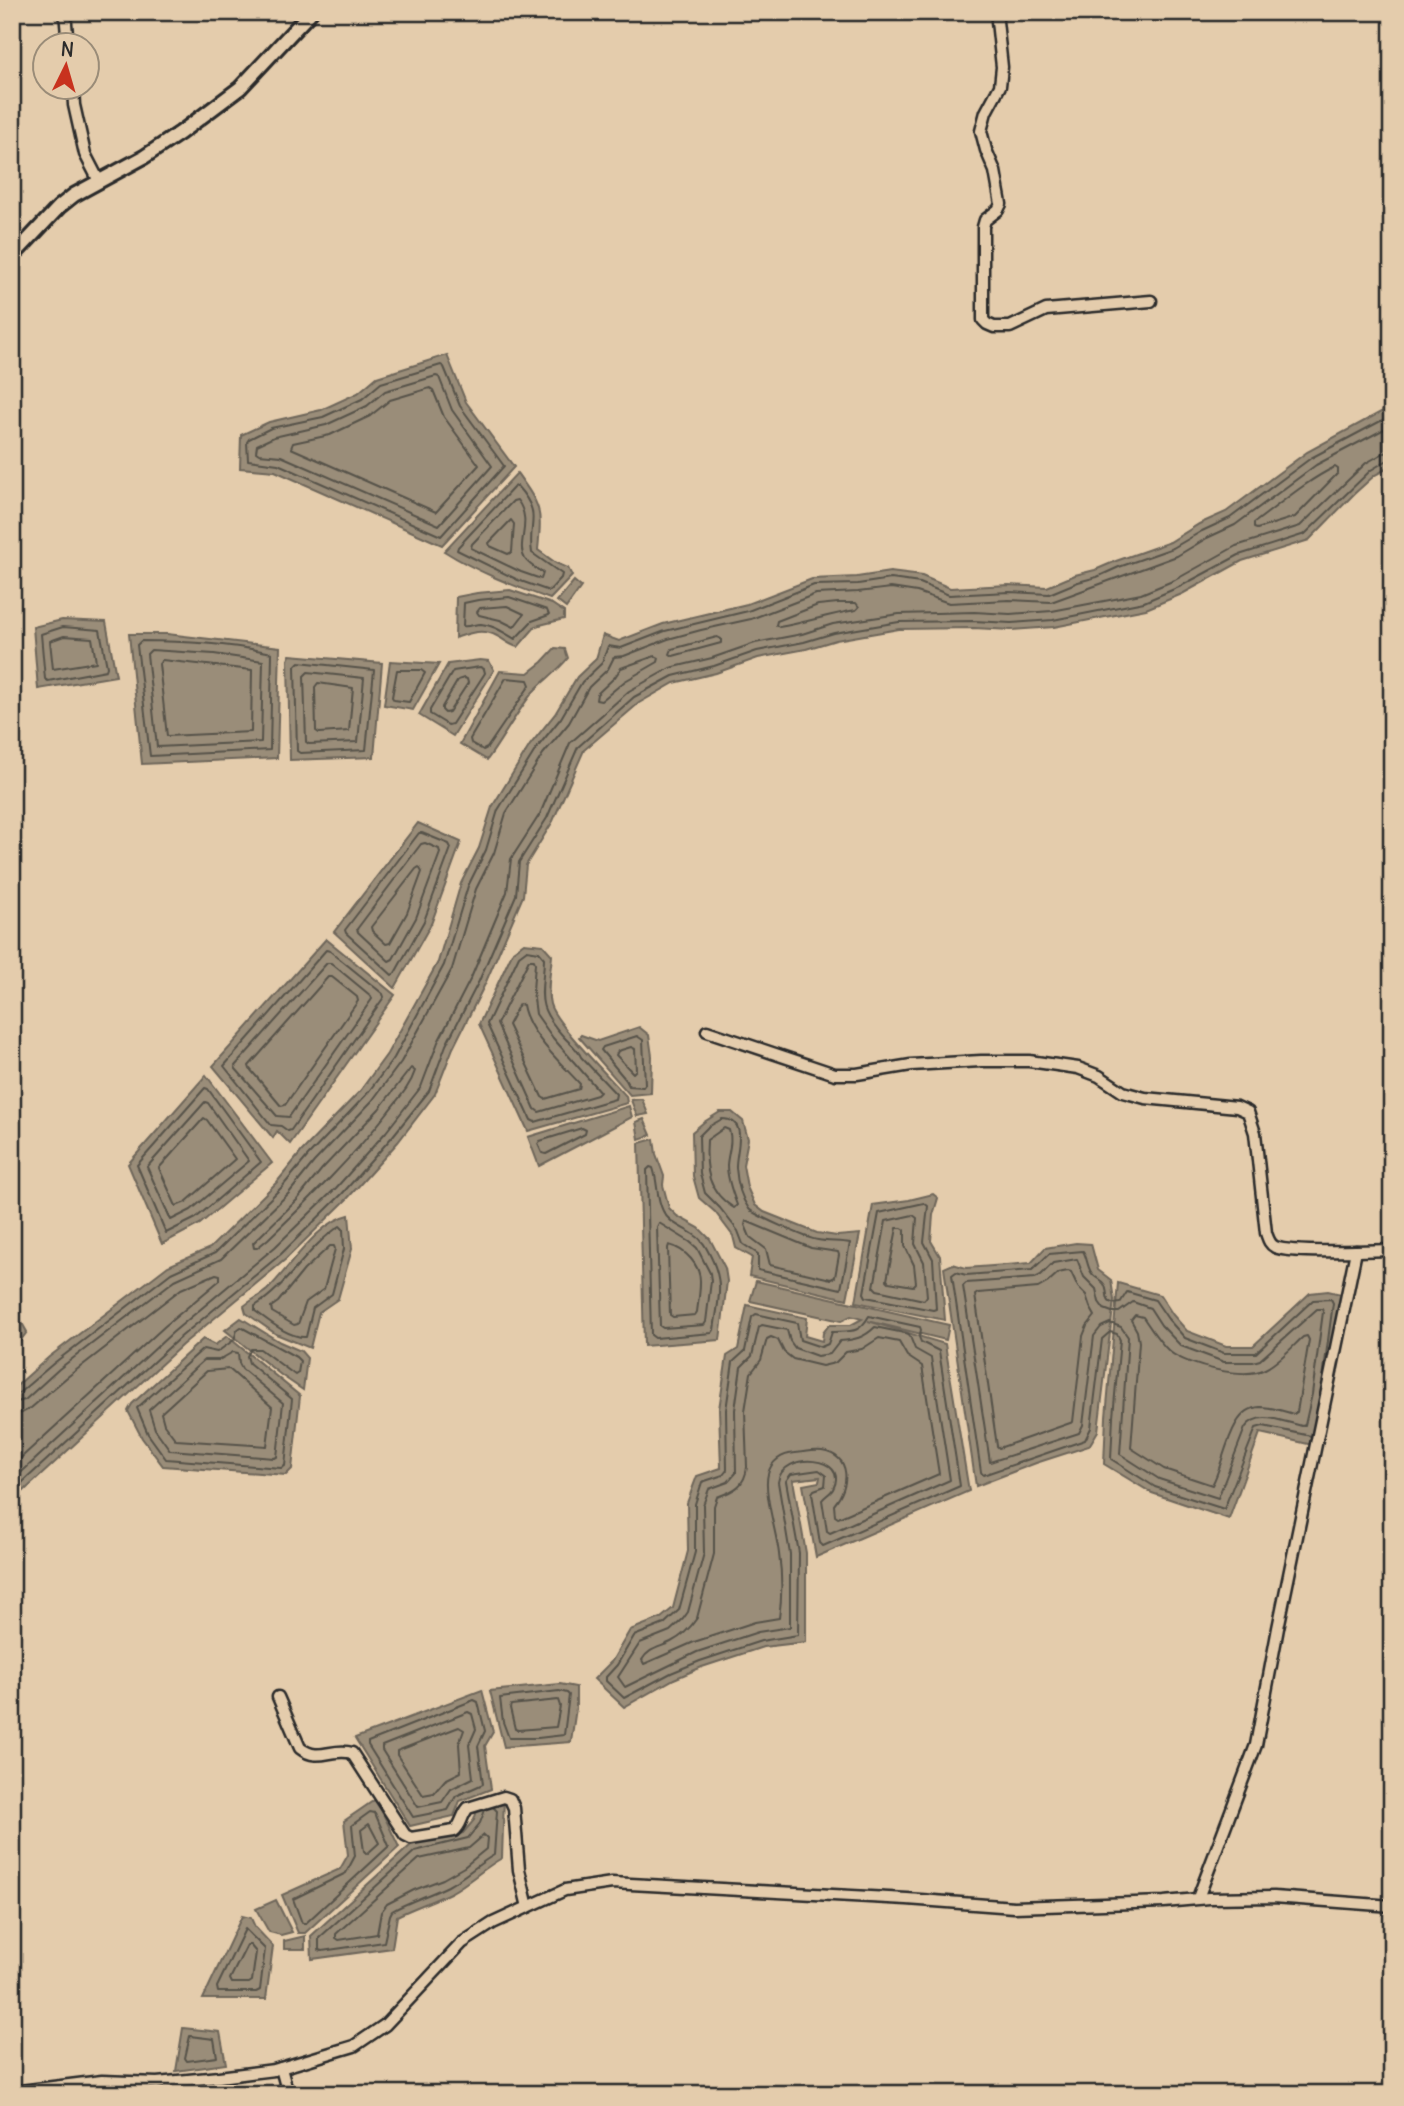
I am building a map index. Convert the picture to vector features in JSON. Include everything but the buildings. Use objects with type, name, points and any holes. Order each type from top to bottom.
[{"type":"street","points":[[65,12],[67,32]]},
{"type":"street","points":[[12,257],[59,207],[74,195],[144,157],[240,88],[312,12]]},
{"type":"street","points":[[996,12],[1002,67],[1000,86],[986,112],[981,131],[995,171],[1000,204],[998,210],[985,220],[983,227],[983,320],[994,327],[1010,327],[1046,310],[1151,301]]},
{"type":"street","points":[[74,102],[85,153],[99,181]]},
{"type":"street","points":[[707,1031],[835,1074],[857,1074],[911,1065],[1029,1061],[1078,1068],[1099,1076],[1123,1092],[1144,1098],[1237,1107],[1248,1112],[1255,1133],[1266,1233],[1274,1247],[1300,1250],[1392,1250]]},
{"type":"street","points":[[1198,1898],[1256,1745],[1356,1251]]},
{"type":"street","points":[[278,1697],[300,1748],[316,1756],[344,1751],[352,1753],[405,1835],[411,1838],[454,1832],[460,1827],[468,1808],[504,1797],[510,1799],[514,1808],[519,1870],[528,1907]]},
{"type":"street","points":[[12,2092],[42,2091],[102,2081],[156,2083],[219,2077],[281,2068],[354,2046],[385,2025],[462,1943],[494,1923],[565,1890],[612,1883],[1014,1907],[1274,1897],[1392,1906]]},
{"type":"street","points":[[281,2068],[288,2094]]},
{"type":"water","points":[[447,355],[466,402],[514,467],[442,545],[275,471],[240,468],[241,435],[269,422],[321,410],[358,393],[377,377]]},
{"type":"water","points":[[1392,406],[1392,466],[1375,475],[1309,540],[1242,561],[1182,594],[1146,609],[1054,627],[1011,630],[899,629],[836,640],[758,658],[716,673],[674,683],[639,703],[584,750],[553,821],[526,865],[523,896],[485,984],[453,1048],[435,1094],[398,1142],[347,1199],[286,1259],[182,1345],[12,1502],[12,1390],[49,1357],[168,1266],[210,1248],[277,1182],[302,1151],[360,1091],[387,1054],[438,962],[461,883],[479,848],[492,807],[530,745],[555,714],[577,677],[596,659],[603,635],[619,641],[663,624],[747,604],[812,579],[890,572],[922,576],[950,588],[1009,585],[1047,587],[1170,542],[1199,524],[1226,512],[1307,452]]},
{"type":"water","points":[[517,473],[538,508],[538,550],[568,568],[572,576],[550,599],[509,584],[444,551]]},
{"type":"water","points":[[574,581],[581,587],[566,608],[557,601]]},
{"type":"water","points":[[510,590],[552,604],[564,612],[564,619],[536,626],[518,647],[486,632],[455,638],[456,597]]},
{"type":"water","points":[[62,620],[106,622],[116,676],[38,689],[33,627]]},
{"type":"water","points":[[129,634],[167,634],[280,647],[277,758],[142,764]]},
{"type":"water","points":[[555,648],[565,649],[568,658],[533,692],[487,760],[460,744],[500,671],[528,673]]},
{"type":"water","points":[[290,655],[382,663],[374,757],[290,760]]},
{"type":"water","points":[[390,661],[439,664],[413,710],[384,705]]},
{"type":"water","points":[[489,661],[494,670],[453,736],[419,715],[448,664]]},
{"type":"water","points":[[418,823],[461,842],[431,924],[395,988],[334,932]]},
{"type":"water","points":[[326,939],[395,995],[290,1144],[277,1131],[273,1138],[213,1066]]},
{"type":"water","points":[[524,943],[543,945],[552,955],[548,992],[554,1012],[572,1037],[626,1096],[627,1103],[528,1131],[479,1024],[513,951]]},
{"type":"water","points":[[639,1027],[649,1035],[652,1056],[651,1093],[630,1095],[579,1037],[581,1035],[598,1041]]},
{"type":"water","points":[[206,1075],[272,1163],[200,1224],[162,1244],[128,1164]]},
{"type":"water","points":[[642,1099],[648,1114],[637,1116],[631,1100]]},
{"type":"water","points":[[629,1106],[632,1117],[539,1166],[528,1137]]},
{"type":"water","points":[[720,1112],[732,1112],[743,1121],[748,1139],[743,1165],[747,1187],[755,1205],[764,1212],[817,1233],[837,1236],[860,1234],[847,1299],[749,1276],[752,1257],[736,1248],[733,1236],[715,1212],[699,1198],[693,1176],[692,1132]]},
{"type":"water","points":[[644,1119],[651,1135],[639,1139],[636,1122]]},
{"type":"water","points":[[654,1139],[669,1208],[677,1216],[699,1228],[710,1239],[725,1268],[727,1281],[720,1340],[644,1346],[639,1143]]},
{"type":"water","points":[[933,1194],[938,1198],[933,1215],[931,1241],[940,1256],[945,1320],[856,1302],[873,1205]]},
{"type":"water","points":[[349,1215],[352,1249],[338,1299],[319,1312],[310,1348],[276,1334],[246,1313],[244,1306],[267,1290],[315,1236],[337,1219]]},
{"type":"water","points":[[1076,1243],[1091,1244],[1098,1270],[1111,1280],[1114,1300],[1098,1431],[1089,1446],[976,1486],[944,1268],[953,1264],[966,1268],[1031,1263],[1045,1248]]},
{"type":"water","points":[[756,1281],[949,1325],[946,1340],[868,1321],[945,1344],[969,1491],[816,1557],[803,1485],[819,1482],[820,1477],[793,1480],[806,1553],[806,1642],[763,1647],[702,1667],[624,1707],[594,1679],[612,1661],[630,1630],[661,1618],[673,1608],[688,1551],[687,1503],[697,1476],[721,1468],[719,1409],[727,1356],[738,1349],[747,1305],[807,1318],[805,1336],[822,1341],[823,1333],[829,1325],[851,1325],[862,1319],[851,1316],[841,1321],[750,1301]]},
{"type":"water","points":[[1118,1283],[1160,1295],[1187,1331],[1226,1346],[1253,1346],[1310,1293],[1328,1291],[1341,1294],[1327,1397],[1317,1446],[1260,1433],[1229,1519],[1152,1493],[1104,1464]]},
{"type":"water","points":[[12,1305],[27,1332],[12,1352]]},
{"type":"water","points":[[241,1318],[280,1342],[301,1351],[307,1358],[303,1390],[225,1330]]},
{"type":"water","points":[[227,1336],[300,1396],[292,1469],[286,1475],[163,1466],[142,1438],[128,1411],[132,1404],[203,1339],[215,1345]]},
{"type":"water","points":[[560,1684],[576,1687],[571,1742],[504,1747],[490,1691]]},
{"type":"water","points":[[482,1690],[493,1732],[485,1746],[491,1789],[460,1801],[454,1816],[410,1826],[355,1738]]},
{"type":"water","points":[[504,1797],[502,1858],[452,1892],[397,1916],[392,1948],[312,1959],[311,1936],[412,1844],[463,1833],[474,1820],[479,1804]]},
{"type":"water","points":[[376,1799],[399,1847],[305,1933],[298,1933],[282,1895],[340,1869],[348,1855],[344,1821]]},
{"type":"water","points":[[276,1900],[292,1932],[281,1935],[269,1932],[256,1909]]},
{"type":"water","points":[[242,1916],[251,1918],[255,1927],[273,1946],[266,1999],[203,1999]]},
{"type":"water","points":[[305,1936],[305,1949],[284,1949],[284,1941]]},
{"type":"water","points":[[183,2028],[220,2032],[226,2064],[176,2071]]}]
